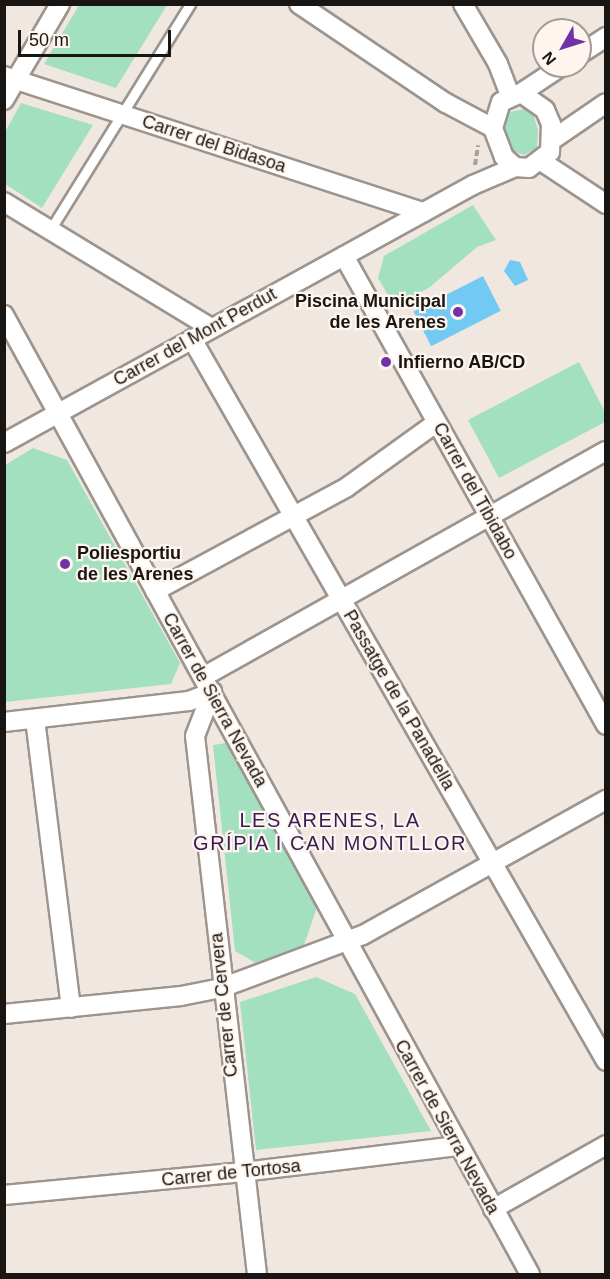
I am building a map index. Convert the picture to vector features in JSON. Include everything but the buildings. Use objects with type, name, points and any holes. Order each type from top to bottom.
[{"type":"street","points":[[4,100],[11,77],[60,4]]},
{"type":"street","points":[[299,4],[475,119],[493,128]]},
{"type":"street","points":[[463,4],[515,94],[545,110],[552,140],[550,152],[542,161],[529,168],[508,170],[493,128],[494,114],[515,94],[542,78]]},
{"type":"street","points":[[592,46],[606,36]]},
{"type":"street","name":"Carrer del Bidasoa","points":[[11,77],[423,212]]},
{"type":"street","points":[[552,140],[606,103]]},
{"type":"street","points":[[542,161],[606,204]]},
{"type":"street","name":"Carrer del Mont Perdut","points":[[4,443],[423,212],[508,170]]},
{"type":"street","points":[[4,202],[211,328]]},
{"type":"street","name":"Carrer del Tibidabo","points":[[344,256],[606,725]]},
{"type":"street","name":"Carrer de Sierra Nevada","points":[[4,315],[208,684],[457,1146],[530,1274]]},
{"type":"street","name":"Passatge de la Panadella","points":[[192,339],[606,1061]]},
{"type":"street","points":[[155,591],[347,487],[436,423]]},
{"type":"street","points":[[4,722],[189,701],[208,684],[342,600],[606,452]]},
{"type":"street","name":"Carrer de Cervera","points":[[195,736],[208,684]]},
{"type":"street","name":"Carrer de Cervera","points":[[189,701],[195,736],[221,988],[257,1275]]},
{"type":"street","points":[[35,719],[71,1008]]},
{"type":"street","points":[[4,1014],[181,996],[221,988],[363,935],[606,800]]},
{"type":"street","points":[[493,1209],[606,1145]]},
{"type":"street","name":"Carrer de Tortosa","points":[[4,1195],[243,1172],[457,1146]]},
{"type":"lane","points":[[50,230],[119,113],[190,4]]},
{"type":"path","points":[[475,119],[474,135],[481,153],[508,170]]},
{"type":"green space","points":[[79,5],[167,5],[116,88],[44,64]]},
{"type":"green space","points":[[21,103],[93,125],[42,208],[5,184],[5,132]]},
{"type":"green space","points":[[524,109],[533,114],[538,130],[537,148],[524,155],[511,150],[504,127],[510,112]]},
{"type":"green space","points":[[473,205],[496,240],[477,247],[430,287],[395,307],[378,278],[384,256]]},
{"type":"green space","points":[[579,362],[605,412],[605,422],[499,478],[468,420]]},
{"type":"green space","name":"Poliesportiu de les Arenes","points":[[33,448],[67,460],[180,663],[171,684],[5,702],[5,465]]},
{"type":"green space","points":[[226,743],[317,907],[304,945],[256,963],[235,951],[213,745]]},
{"type":"green space","points":[[316,977],[355,994],[431,1131],[256,1150],[240,1002]]},
{"type":"water","points":[[510,260],[520,262],[528,280],[515,286],[504,271]]},
{"type":"water","name":"Piscina Municipal de les Arenes","points":[[483,276],[501,311],[431,346],[414,311]]},
{"type":"place","name":"Piscina Municipal de les Arenes","points":[[458,312]]},
{"type":"place","name":"Infierno AB/CD","points":[[386,362]]},
{"type":"place","name":"Poliesportiu de les Arenes","points":[[65,564]]},
{"type":"district","name":"LES ARENES, LA GRÍPIA I CAN MONTLLOR","points":[[330,832]]}]
